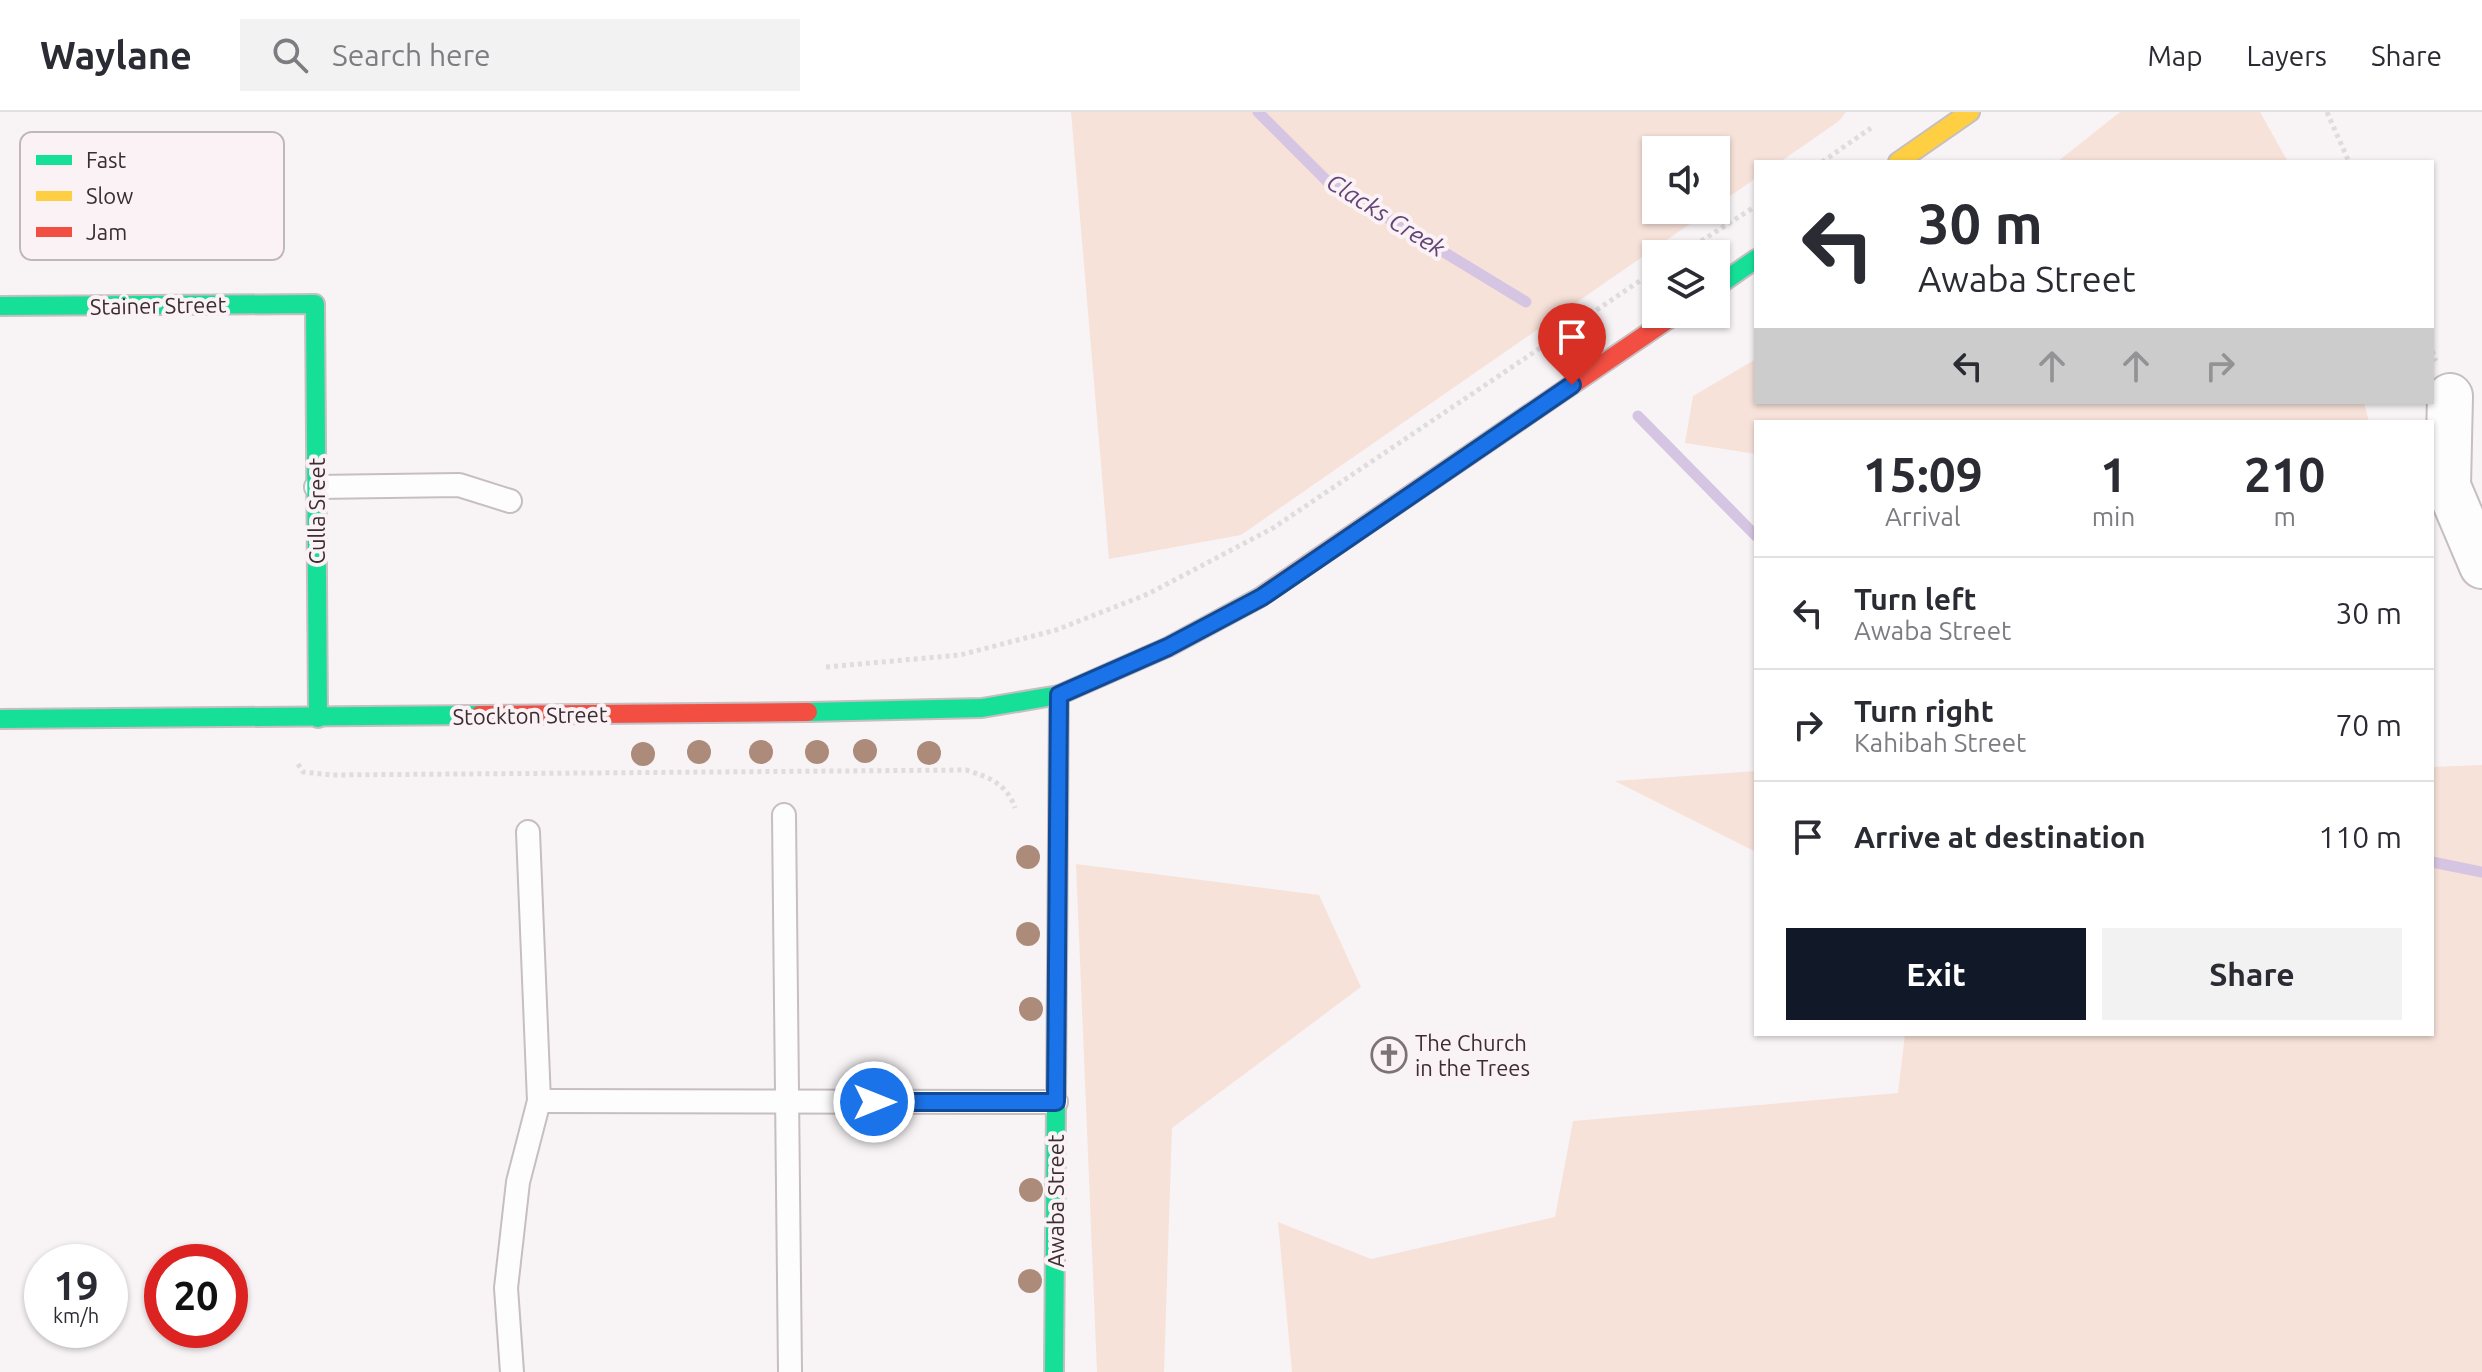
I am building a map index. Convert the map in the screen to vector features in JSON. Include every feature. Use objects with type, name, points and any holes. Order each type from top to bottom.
[{"type":"street","points":[[1901,160],[1970,112]]},
{"type":"street","points":[[1730,277],[1754,260]]},
{"type":"street","name":"Stainer Street","points":[[0,306],[315,304]]},
{"type":"street","name":"Culla Sreet","points":[[315,304],[318,718]]},
{"type":"street","name":"Stockton Street","points":[[0,719],[897,711],[982,708],[1059,695],[1168,647],[1262,597],[1656,328]]},
{"type":"street","points":[[2450,396],[2448,486],[2482,566]]},
{"type":"street","name":"Awaba Street","points":[[1054,1372],[1059,695]]},
{"type":"lane","points":[[316,487],[459,485],[510,501]]},
{"type":"lane","points":[[784,815],[790,1372]]},
{"type":"lane","points":[[512,1372],[506,1288],[518,1182],[539,1101],[528,832]]},
{"type":"lane","points":[[539,1101],[1056,1102]]},
{"type":"path","points":[[2327,112],[2348,160]]},
{"type":"path","points":[[1825,160],[1881,120]]},
{"type":"path","points":[[1703,240],[1754,207]]},
{"type":"path","points":[[821,668],[960,655],[1056,630],[1148,594],[1273,528],[1642,279]]},
{"type":"shaded area","points":[[1071,112],[1846,112],[1839,121],[1783,160],[1754,160],[1754,179],[1730,196],[1730,136],[1642,136],[1642,224],[1690,224],[1667,240],[1642,240],[1642,257],[1241,535],[1109,559]]},
{"type":"shaded area","points":[[2120,112],[2260,112],[2287,160],[2060,160]]},
{"type":"shaded area","points":[[1754,360],[1754,404],[2364,404],[2368,420],[1754,420],[1754,454],[1685,443],[1693,396]]},
{"type":"shaded area","points":[[2482,765],[2482,1372],[1292,1372],[1278,1222],[1371,1259],[1555,1217],[1573,1121],[1898,1093],[1905,1036],[2434,1036],[2434,767]]},
{"type":"shaded area","points":[[1754,771],[1754,851],[1615,781]]},
{"type":"shaded area","points":[[1076,864],[1319,895],[1361,987],[1172,1128],[1164,1372],[1097,1372]]},
{"type":"waterway","name":"Clacks Creek","points":[[1258,112],[1327,181],[1526,302]]},
{"type":"waterway","name":"Clacks Creek","points":[[1638,416],[1754,534]]},
{"type":"waterway","name":"Clacks Creek","points":[[2434,862],[2482,872]]},
{"type":"traffic: fast","points":[[1730,277],[1754,260]]},
{"type":"traffic: fast","points":[[0,306],[315,304],[318,718]]},
{"type":"traffic: fast","points":[[808,712],[982,708],[1059,695],[1168,647],[1259,598]]},
{"type":"traffic: fast","points":[[1054,1372],[1059,695]]},
{"type":"traffic: fast","points":[[0,719],[479,715]]},
{"type":"traffic: slow","points":[[1901,160],[1970,112]]},
{"type":"traffic: jam","points":[[1259,598],[1655,328]]},
{"type":"traffic: jam","points":[[479,715],[808,712]]},
{"type":"place","name":"The Church in the Trees","points":[[1389,1055]]},
{"type":"route","points":[[874,1102],[1056,1102],[1059,695],[1168,647],[1262,597],[1572,385]]}]
